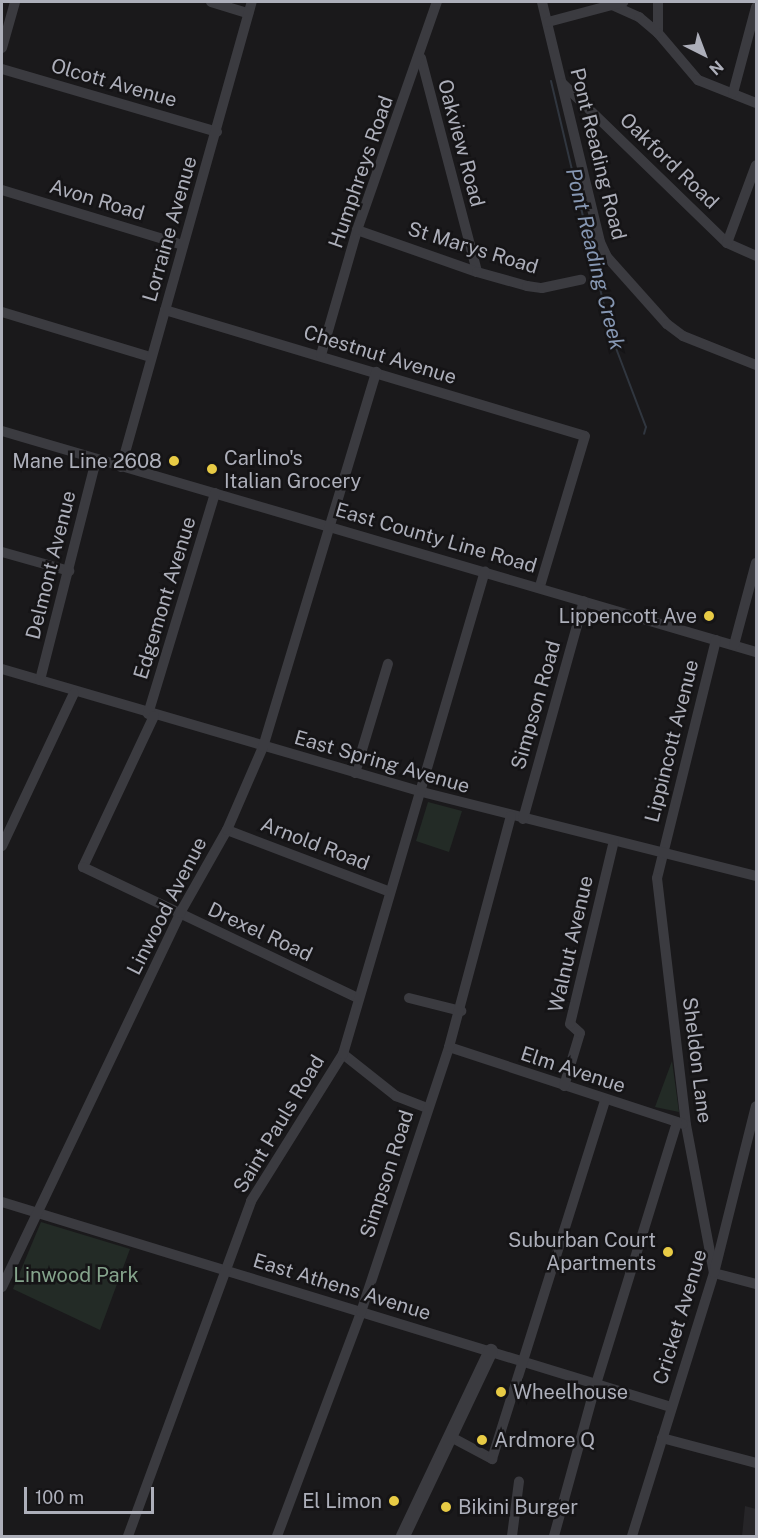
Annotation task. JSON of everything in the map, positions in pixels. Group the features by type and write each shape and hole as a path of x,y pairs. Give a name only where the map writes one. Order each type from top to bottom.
{"street":[{"path":"2,48 15,2"},
{"path":"211,2 248,13"},
{"name":"Lorraine Avenue","path":"121,467 150,357 217,132 252,2"},
{"name":"Humphreys Road","path":"321,355 357,230 421,57 437,2"},
{"name":"Pont Reading Road","path":"542,2 600,242 607,257 667,324 701,346 756,365"},
{"path":"548,22 623,2"},
{"path":"658,2 658,33"},
{"path":"611,5 639,17 658,33 698,80 756,103"},
{"path":"733,93 756,7"},
{"name":"Oakview Road","path":"421,57 477,272"},
{"name":"Olcott Avenue","path":"2,69 217,132"},
{"name":"Oakford Road","path":"562,83 728,243 756,256"},
{"path":"728,243 756,165"},
{"name":"Avon Road","path":"2,190 183,245"},
{"name":"St Marys Road","path":"357,230 477,272 542,288 581,280"},
{"name":"Chestnut Avenue","path":"165,310 585,436 540,586"},
{"path":"2,312 150,357"},
{"path":"332,528 376,372"},
{"name":"East County Line Road","path":"2,431 332,528 540,586 756,652"},
{"name":"Delmont Avenue","path":"40,680 96,460"},
{"name":"Edgemont Avenue","path":"83,867 151,715 215,493"},
{"name":"Linwood Avenue","path":"2,1287 180,913 227,830 263,747 332,528"},
{"path":"2,552 69,571"},
{"path":"734,645 756,563"},
{"path":"422,792 485,571"},
{"name":"Simpson Road","path":"523,819 584,601"},
{"name":"Lippincott Avenue","path":"662,852 716,640"},
{"path":"355,773 388,664"},
{"name":"East Spring Avenue","path":"2,669 74,693 422,792 756,876"},
{"path":"2,846 74,693"},
{"name":"Saint Pauls Road","path":"128,1536 228,1271 251,1201 343,1054 358,998 422,792"},
{"name":"Simpson Road","path":"277,1536 361,1312 461,1011 512,816"},
{"name":"Arnold Road","path":"227,830 390,892"},
{"name":"Walnut Avenue","path":"564,1086 580,1033 570,1024 614,841"},
{"name":"Sheldon Lane","path":"662,852 657,878 682,1123 714,1273"},
{"name":"Drexel Road","path":"83,867 358,998"},
{"path":"409,998 461,1011"},
{"name":"Elm Avenue","path":"449,1047 605,1100 682,1123"},
{"path":"343,1054 396,1096 427,1108"},
{"path":"451,1437 492,1459 605,1100"},
{"name":"Cricket Avenue","path":"632,1536 714,1273 756,1106"},
{"path":"554,1536 596,1384 682,1123"},
{"name":"East Athens Avenue","path":"2,1202 671,1407"},
{"path":"714,1273 756,1284"},
{"path":"403,1536 491,1351"},
{"path":"662,1438 756,1463"},
{"path":"512,1536 519,1481"}],"shaded area":[{"path":"745,1506 756,1509 756,1536 742,1536"}],"green space":[{"path":"428,802 462,811 449,852 416,841"},
{"path":"672,1061 679,1112 655,1107"},
{"name":"Linwood Park","path":"41,1222 130,1249 100,1330 13,1289"}],"waterway":[{"name":"Pont Reading Creek","path":"551,81 611,335 646,427 644,434"}],"place":[{"name":"Mane Line 2608","path":"174,461"},
{"name":"Carlino's Italian Grocery","path":"212,469"},
{"name":"Lippencott Ave","path":"709,616"},
{"name":"Suburban Court Apartments","path":"668,1252"},
{"name":"Wheelhouse","path":"501,1392"},
{"name":"Ardmore Q","path":"482,1440"},
{"name":"El Limon","path":"394,1501"},
{"name":"Bikini Burger","path":"446,1507"}]}
